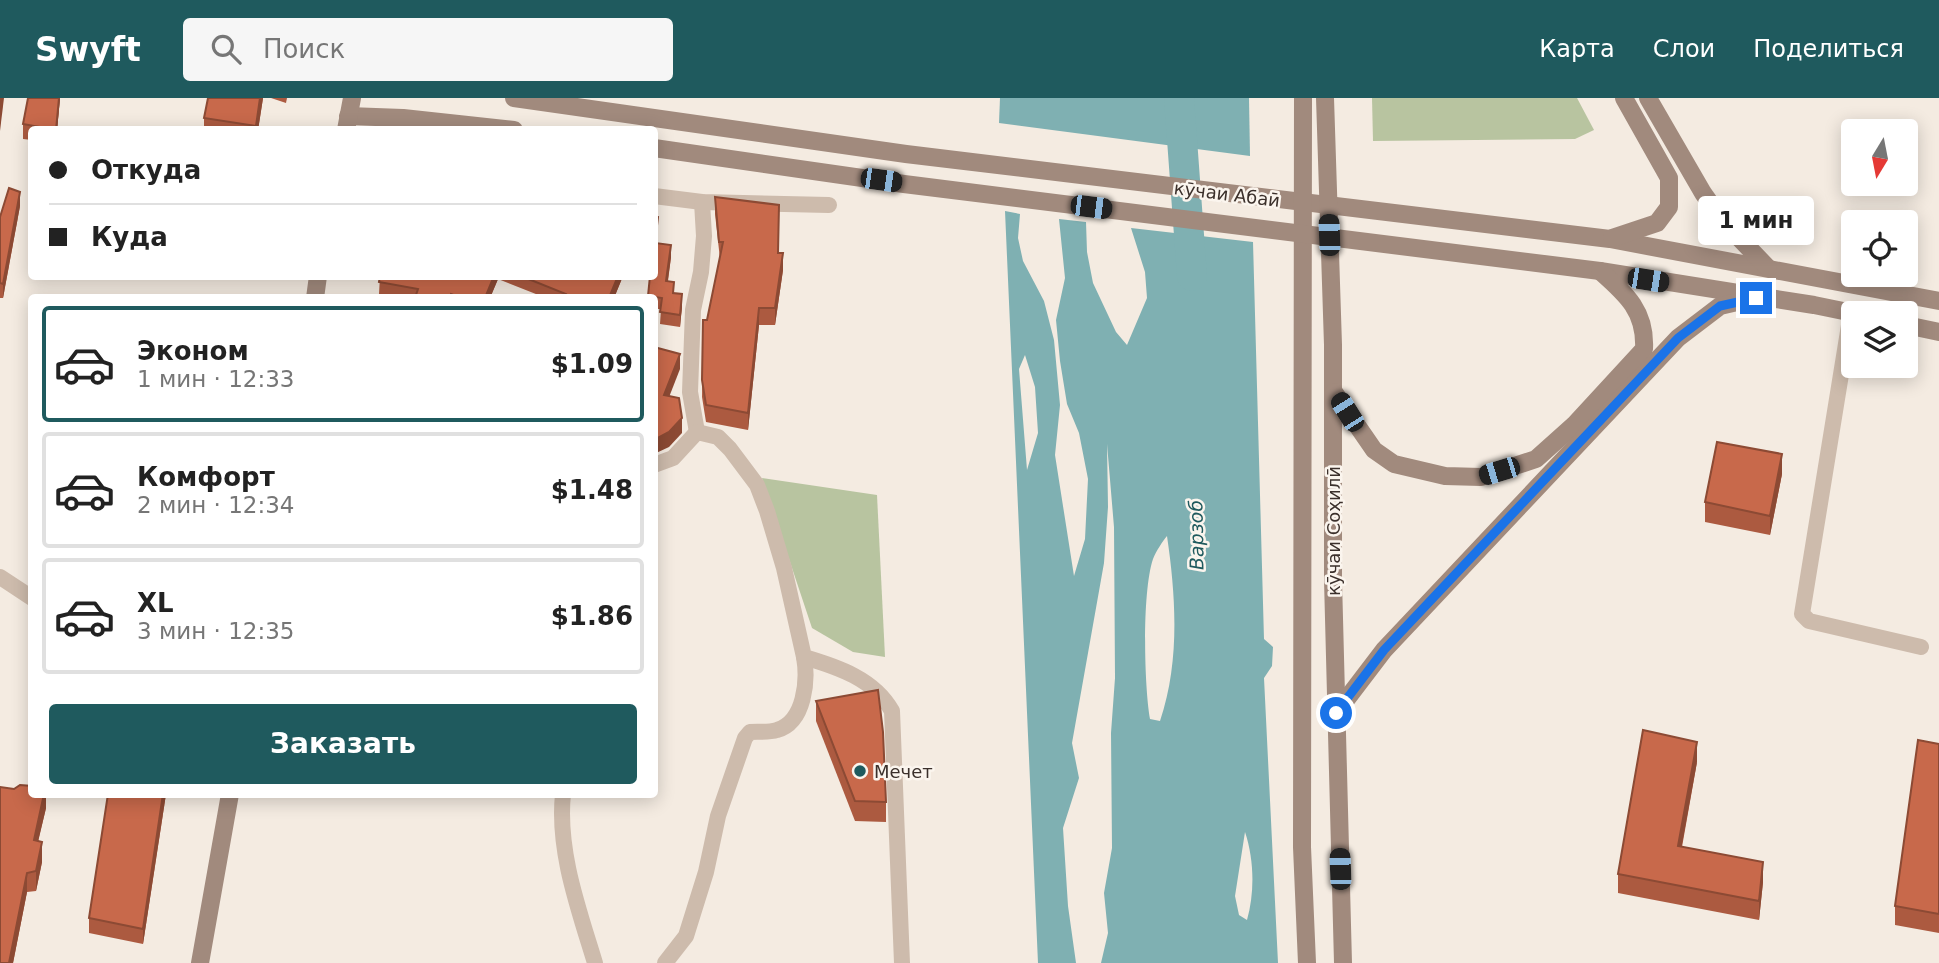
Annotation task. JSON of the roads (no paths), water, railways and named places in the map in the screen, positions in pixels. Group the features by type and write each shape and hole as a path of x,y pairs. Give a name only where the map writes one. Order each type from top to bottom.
{"main road":[{"name":"кӯчаи Абаӣ","path":"514,98 906,154 1610,239 1939,301"},
{"path":"1303,98 1302,847 1307,963"},
{"name":"кӯчаи Соҳилӣ","path":"1325,98 1343,963"},
{"path":"1610,239 1657,223 1670,207 1669,178 1624,98"},
{"path":"1648,98 1703,193 1722,220 1768,268"},
{"path":"348,115 477,126"},
{"name":"кӯчаи Абаӣ","path":"658,149 904,184 1600,271 1841,311"},
{"path":"1333,391 1374,450 1394,464 1445,476 1480,477 1536,459 1574,425 1644,349 1639,315 1626,294 1600,271"},
{"path":"1336,713 1384,650 1678,338 1720,306 1756,298"},
{"path":"1918,328 1939,332"},
{"path":"200,963 229,798"}],"street":[{"path":"658,196 702,202 829,205"},
{"path":"697,432 685,354 701,272 702,202"},
{"path":"1841,378 1802,614 1809,621 1922,647"},
{"path":"658,464 673,458 697,432"},
{"path":"665,963 686,936 706,872 718,816 745,738 750,732 768,732 785,727 802,704 807,676 784,568 757,485 730,449 718,438 697,432"},
{"path":"0,577 28,595"},
{"path":"804,657 840,667 884,697 892,711 902,963"},
{"path":"563,798 562,822 570,875 595,963"}],"water":[{"path":"1000,98 1249,98 1250,156 999,123"},
{"path":"1005,211 1020,214 1018,238 1023,261 1044,301 1054,340 1060,405 1055,455 1074,576 1085,539 1088,479 1079,433 1067,404 1060,361 1056,320 1065,278 1059,219 1086,222 1087,252 1093,283 1116,332 1127,345 1147,298 1145,272 1131,228 1253,242 1264,639 1273,647 1272,666 1264,678 1278,963 1101,963 1108,933 1104,893 1112,848 1111,733 1115,678 1114,527 1107,444 1108,507 1104,563 1072,743 1079,778 1063,828 1068,906 1076,963 1038,963","holes":["1025,355 1035,387 1038,433 1027,470 1019,369","1167,536 1173,582 1174,629 1171,676 1160,721 1150,719 1145,662 1149,574 1158,550","1245,832 1252,876 1247,920 1239,915 1235,896"]}],"waterway":[{"name":"Варзоб","path":"1179,98 1192,276"}],"place":[{"name":"Мечет","path":"860,771"}]}
